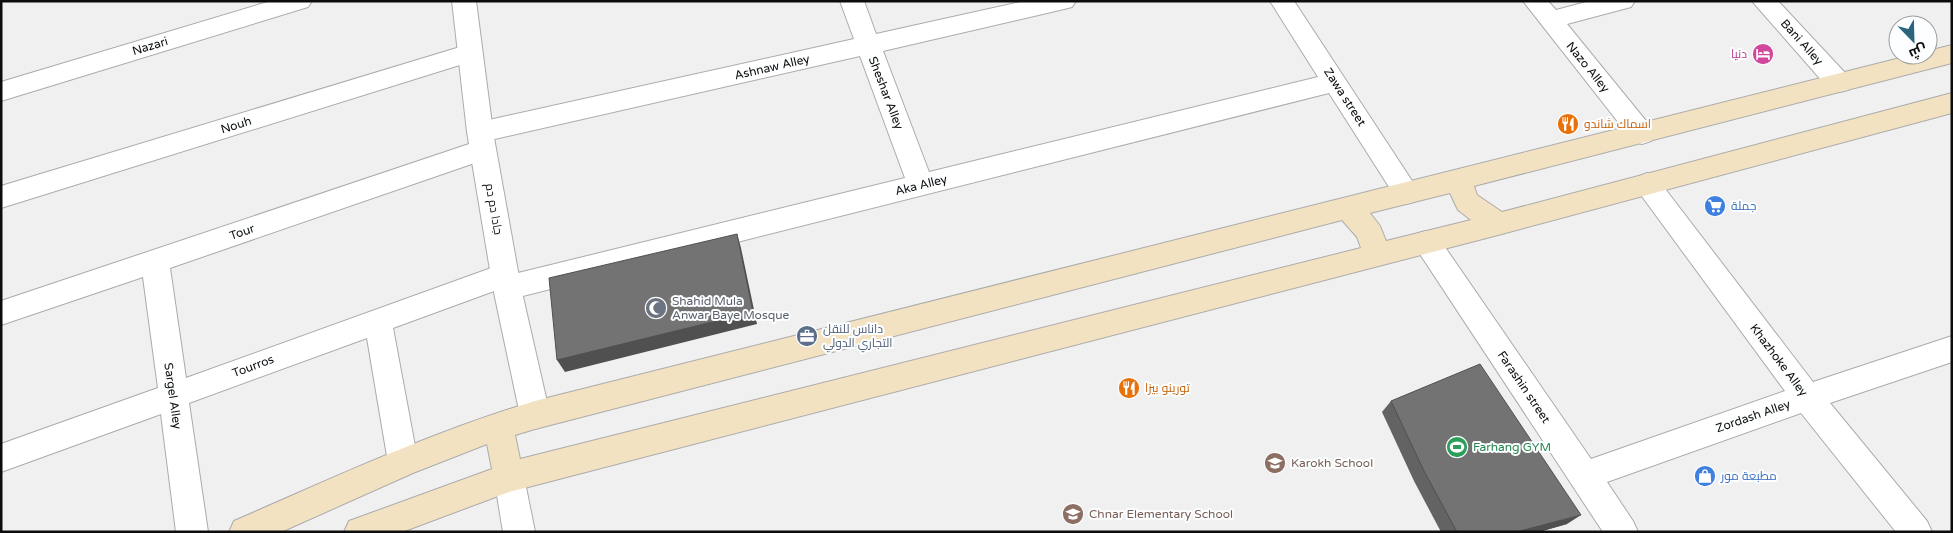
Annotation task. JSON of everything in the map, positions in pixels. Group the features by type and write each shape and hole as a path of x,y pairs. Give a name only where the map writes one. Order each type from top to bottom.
{"main road":[{"path":"245,532 403,462 498,426 535,415 1952,54"},
{"path":"360,532 509,477 1498,224 1952,103"},
{"path":"1458,180 1467,202 1498,224"},
{"path":"1347,209 1366,224 1372,234 1376,255"},
{"path":"498,426 509,477"}],"street":[{"name":"Nazari","path":"1,92 251,8 300,1"},
{"name":"جادا دم دم","path":"464,1 481,141 506,282 535,415"},
{"name":"Sheshar Alley","path":"852,1 921,185"},
{"name":"Ashnaw Alley","path":"481,141 867,45 1064,1"},
{"name":"Zawa street","path":"1282,1 1407,193"},
{"name":"Nazo Alley","path":"1535,1 1642,134"},
{"path":"1550,20 1623,1"},
{"name":"Bani Alley","path":"1764,1 1839,83"},
{"name":"Nouh","path":"1,197 470,53"},
{"name":"Aka Alley","path":"506,282 921,185 1335,82"},
{"name":"Tour","path":"1,313 155,261 481,141"},
{"name":"Khazhoke Alley","path":"1647,184 1807,397 1916,532"},
{"name":"Farashin street","path":"1426,242 1622,532"},
{"name":"Sargel Alley","path":"155,261 192,532"},
{"name":"Tourros","path":"1,458 378,321 506,282"},
{"path":"378,321 403,462"},
{"name":"Zordash Alley","path":"1584,476 1807,397 1952,349"},
{"path":"509,477 519,532"}],"building":[{"name":"Shahid Mula Anwar Baye Mosque","path":"737,234 753,312 557,360 549,278"},
{"name":"Farhang GYM","path":"1480,364 1581,515 1516,532 1457,532 1424,471 1391,401"}],"place":[{"name":"دنيا","path":"1763,54"},
{"name":"اسماك شاندو","path":"1568,124"},
{"name":"جملة","path":"1715,206"},
{"name":"Shahid Mula Anwar Baye Mosque","path":"656,308"},
{"name":"داناس للنقل التجاري الدولي","path":"807,336"},
{"name":"تورينو بيزا","path":"1129,388"},
{"name":"Farhang GYM","path":"1457,447"},
{"name":"Karokh School","path":"1275,463"},
{"name":"مطبعة مور","path":"1705,476"},
{"name":"Chnar Elementary School","path":"1073,514"}]}
